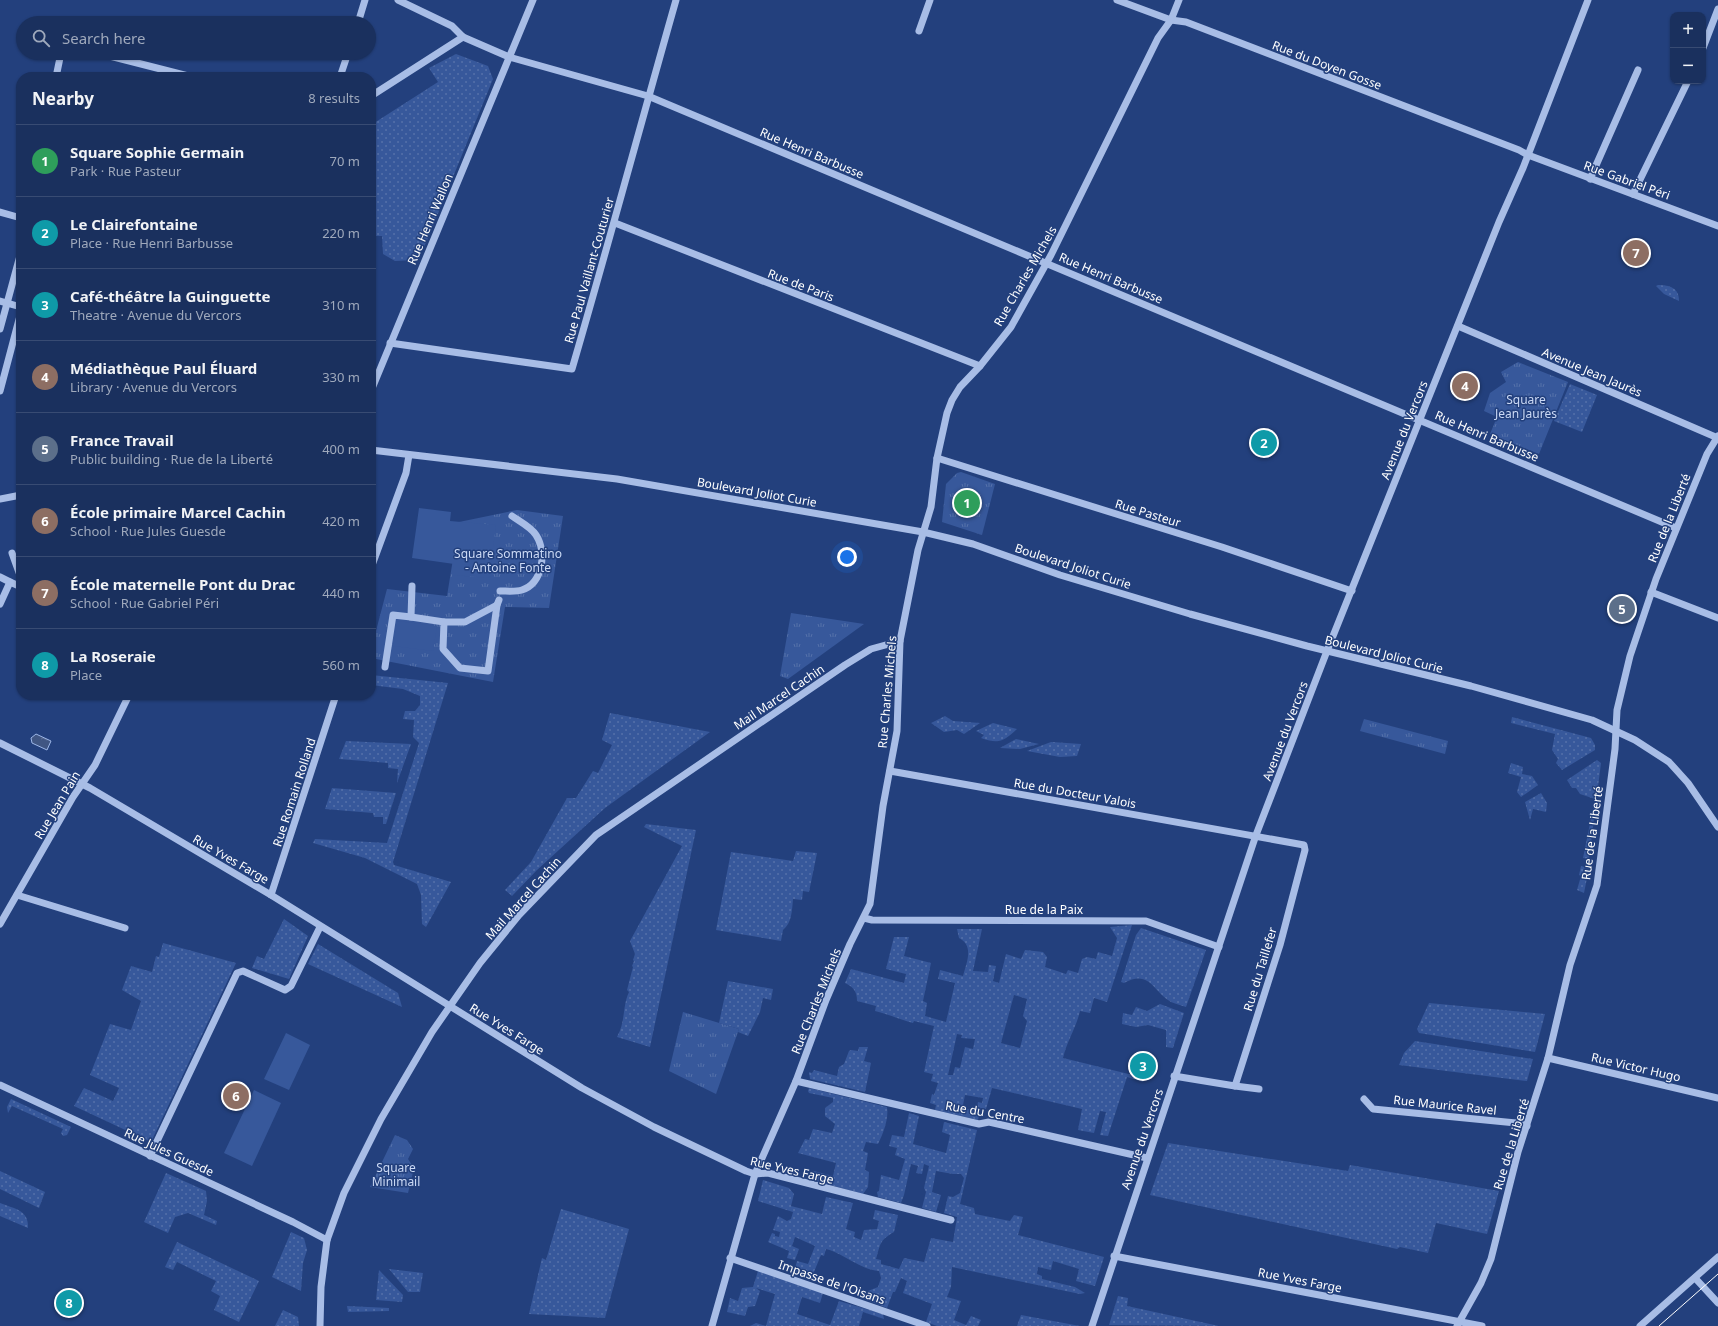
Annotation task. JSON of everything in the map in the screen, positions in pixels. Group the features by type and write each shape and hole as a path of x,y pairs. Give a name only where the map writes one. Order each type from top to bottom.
{"street":[{"path":"360,16 365,0"},
{"path":"376,93 463,37 452,26 398,0"},
{"path":"509,57 533,0"},
{"name":"Rue Paul Vaillant-Couturier","path":"390,343 572,369 615,223 648,96 676,0"},
{"path":"919,31 930,0"},
{"name":"Rue du Doyen Gosse","path":"1117,0 1171,20 1186,22 1519,150 1528,155"},
{"name":"Rue Charles Michels","path":"712,1326 755,1174 796,1081 826,1000 850,944 870,904 883,806 897,731 900,641 923,532 931,507 937,458 947,413 952,400 960,387 980,366 1011,327 1047,263 1088,183 1158,38 1171,20 1179,0"},
{"name":"Avenue du Vercors","path":"1092,1326 1174,1076 1256,835 1420,420 1528,155 1588,0"},
{"path":"1706,40 1718,9"},
{"name":"Rue Henri Barbusse","path":"463,37 509,57 648,96 1676,528"},
{"name":"Rue Henri Wallon","path":"376,378 509,57"},
{"path":"57,72 59,60"},
{"path":"125,60 172,72"},
{"path":"342,72 346,60"},
{"path":"1590,179 1638,70"},
{"path":"1633,194 1687,84"},
{"name":"Rue Gabriel Péri","path":"1528,155 1718,226"},
{"path":"0,212 16,217"},
{"name":"Rue de Paris","path":"615,223 980,366"},
{"path":"0,328 3,302 16,266"},
{"path":"3,302 16,306"},
{"name":"Avenue Jean Jaurès","path":"1458,326 1718,437"},
{"path":"0,391 16,331"},
{"name":"Rue de la Liberté","path":"1458,1324 1484,1278 1491,1259 1518,1152 1548,1058 1570,964 1597,885 1615,749 1617,710 1630,656 1651,592 1676,528 1707,454 1718,437"},
{"name":"Boulevard Joliot Curie","path":"376,451 617,479 923,532 973,544 1060,575 1190,614 1328,651 1471,686 1592,720 1616,730 1660,754 1688,782 1718,827"},
{"path":"376,554 406,473 409,455"},
{"name":"Rue Pasteur","path":"937,458 1222,548 1352,591"},
{"path":"0,499 16,496"},
{"path":"500,591 522,590 533,583 542,567 542,547 535,534 512,516"},
{"path":"12,553 16,564"},
{"path":"0,577 16,584"},
{"path":"0,602 10,582"},
{"path":"411,617 412,586"},
{"path":"1651,592 1718,618"},
{"path":"385,668 393,614 444,622 464,622 498,603 488,671 460,668 443,649 444,622"},
{"name":"Mail Marcel Cachin","path":"320,1326 321,1287 327,1240 344,1193 381,1119 449,1006 480,963 519,915 596,835 845,665 872,649 900,641"},
{"name":"Rue Jean Pain","path":"0,924 106,744 127,700"},
{"name":"Rue Romain Rolland","path":"271,895 334,700"},
{"name":"Rue Yves Farge","path":"0,743 82,785 271,895 320,927 582,1088 626,1113 736,1167 755,1174 768,1173 951,1220"},
{"name":"Rue du Docteur Valois","path":"890,771 1256,835"},
{"name":"Rue du Taillefer","path":"1235,1086 1280,944 1305,850 1304,845 1256,835"},
{"path":"17,895 125,928"},
{"name":"Rue de la Paix","path":"864,918 872,920 1146,921 1219,947"},
{"path":"150,1156 237,973 243,971 285,990 291,986 320,927"},
{"name":"Rue Victor Hugo","path":"1548,1058 1718,1098"},
{"path":"1174,1076 1259,1089"},
{"name":"Rue du Centre","path":"796,1081 979,1124 989,1122 1147,1158"},
{"name":"Rue Jules Guesde","path":"0,1085 293,1222 327,1240"},
{"name":"Rue Maurice Ravel","path":"1364,1100 1373,1108 1516,1123 1527,1126"},
{"name":"Rue Yves Farge","path":"1114,1256 1458,1324 1482,1326"},
{"path":"1640,1326 1718,1257"},
{"name":"Impasse de l'Oisans","path":"730,1258 927,1326"},
{"path":"1695,1278 1718,1303"}],"green space":[{"path":"456,54 488,66 493,79 426,243 416,260 395,261 383,254 382,236 376,236 376,122 438,82 429,68"},
{"path":"1656,286 1670,287 1676,290 1679,301 1664,294"},
{"name":"Square Jean Jaurès","path":"1518,362 1568,382 1539,454 1490,434 1497,417 1484,411 1490,393 1506,382 1501,372"},
{"path":"1570,384 1597,395 1582,432 1554,421"},
{"path":"961,472 995,484 982,535 942,522 946,484 957,473"},
{"path":"419,508 451,512 450,521 496,525 489,578 452,575 454,564 412,558"},
{"name":"Square Sommatino - Antoine Fonte","path":"517,510 563,516 549,608 505,607 493,682 376,659 376,631 387,589 447,596 459,522"},
{"path":"791,613 864,624 788,679 780,676"},
{"path":"397,621 437,626 433,651 393,646"},
{"path":"376,676 448,683 393,862 394,865 451,882 426,927 422,924 421,895 417,884 365,858 313,843 315,839 387,843 419,743 413,737 414,720 403,719 405,711 415,711 420,705 420,696 403,689 376,686"},
{"path":"610,713 710,732 605,808 537,870 512,896 505,890 531,862 567,798 576,798 593,771 598,773 612,745 602,740"},
{"path":"945,716 953,721 980,723 964,734 957,730 944,732 931,723"},
{"path":"1512,717 1591,738 1595,745 1595,750 1562,770 1556,763 1558,759 1552,750 1555,734 1511,723"},
{"path":"1364,719 1448,741 1445,754 1360,731"},
{"path":"993,723 1017,729 1008,737 1000,741 992,741 981,738 984,735 976,731"},
{"path":"1016,739 1039,744 1020,749 1000,748"},
{"path":"346,741 411,744 397,783 398,769 388,768 388,763 339,759"},
{"path":"1051,742 1081,744 1077,756 1060,757 1027,751"},
{"path":"1597,760 1601,763 1589,859 1583,858 1595,799 1580,794 1576,788 1572,788 1567,780"},
{"path":"1511,763 1523,767 1522,774 1532,776 1538,785 1521,797 1517,792 1521,777 1508,773"},
{"path":"332,788 396,793 386,824 383,824 383,817 374,817 373,813 325,809"},
{"path":"1541,793 1547,803 1546,812 1533,809 1530,820 1525,802"},
{"path":"646,824 696,830 650,1047 617,1037 622,1025 625,1003 629,992 627,990 635,954 630,941 682,846 644,827"},
{"path":"796,851 817,853 809,892 803,891 802,900 793,899 790,920 783,930 781,941 716,930 731,852 793,861"},
{"path":"1581,866 1589,868 1584,893 1577,890 1581,876 1579,875"},
{"path":"284,919 308,936 289,979 252,968 257,956 264,959"},
{"path":"1132,925 1107,1002 1094,998 1090,1013 1080,1011 1063,1058 1145,1078 1143,1082 1127,1077 1108,1136 1100,1135 1106,1112 1100,1111 1094,1133 1078,1130 1082,1109 992,1088 986,1109 981,1108 978,1120 935,1110 936,1105 930,1103 932,1094 934,1095 938,1083 931,1081 933,1074 924,1072 934,1026 914,1021 913,1023 875,1011 876,1006 857,1001 854,990 845,983 851,969 904,983 906,974 886,969 894,937 909,937 904,956 931,963 923,1001 927,1003 925,1016 946,1022 955,983 938,979 940,970 963,976 968,954 967,945 959,938 957,929 982,929 973,971 988,972 989,965 996,966 993,981 999,983 1006,954 1021,959 1025,950 1043,952 1047,957 1045,967 1066,974 1068,970 1078,973 1082,959 1087,957 1096,959 1098,952 1112,956 1117,938 1110,927","holes":["1014,995 1027,999 1023,1016 1027,1021 1020,1048 1001,1043","957,1034 962,1035 961,1038 975,1039 973,1049 965,1047 960,1068 955,1067 953,1075 948,1075","965,1095 983,1098 982,1103 978,1102 976,1111 967,1109 962,1110"]},
{"path":"1141,928 1206,950 1186,1007 1171,1002 1165,998 1146,980 1133,979 1124,983 1121,982 1136,935"},
{"path":"163,943 236,963 151,1142 74,1106 84,1088 113,1101 119,1088 90,1075 110,1024 131,1030 141,1001 122,990 131,966 152,972 156,956 159,957"},
{"path":"318,944 398,993 402,1007 308,964"},
{"path":"728,981 773,989 771,1000 763,998 760,1012 748,1036 738,1032 739,1029 719,1023"},
{"path":"1429,1003 1545,1014 1535,1052 1419,1033 1417,1029"},
{"path":"1160,1004 1184,1013 1173,1048 1166,1047 1166,1030 1148,1025 1136,1027 1122,1024 1123,1013 1132,1015 1136,1007 1147,1011"},
{"path":"683,1012 739,1029 716,1094 669,1071"},
{"path":"286,1033 310,1045 289,1090 264,1079"},
{"path":"1415,1041 1533,1059 1527,1081 1399,1065 1404,1053"},
{"path":"859,1047 868,1047 864,1061 871,1063 865,1092 810,1079 809,1072 812,1073 814,1070 837,1076 839,1067 844,1064 849,1051 858,1051"},
{"path":"809,1088 887,1107 884,1131 878,1144 866,1142 863,1151 868,1153 865,1170 869,1172 868,1187 863,1194 812,1180 814,1171 833,1176 836,1163 798,1153 805,1139 809,1140 813,1129 832,1133 835,1124 825,1116 825,1108 833,1102 833,1098 809,1093"},
{"path":"254,1090 281,1103 252,1166 224,1153"},
{"path":"11,1099 71,1127 67,1135 63,1136 61,1133 63,1129 12,1106 8,1113 7,1107"},
{"path":"909,1113 919,1116 913,1144 946,1153 950,1135 942,1132 944,1122 977,1130 960,1204 974,1208 975,1214 1010,1221 1014,1215 1023,1217 1018,1235 1104,1257 1095,1286 1076,1281 1079,1269 1053,1261 1051,1270 1038,1267 1037,1274 1042,1276 1042,1279 1075,1287 1085,1293 1080,1294 952,1267 951,1287 947,1297 961,1301 954,1320 966,1325 971,1316 981,1320 978,1326 937,1326 926,1322 932,1304 903,1293 907,1281 901,1278 895,1292 893,1292 887,1308 862,1298 868,1291 878,1287 881,1278 879,1271 872,1270 858,1264 833,1251 826,1249 824,1256 821,1255 811,1279 794,1272 797,1261 808,1264 815,1246 795,1237 792,1246 799,1249 795,1260 787,1258 789,1251 768,1242 772,1233 779,1237 780,1232 773,1230 778,1216 787,1221 791,1219 793,1212 758,1201 763,1180 789,1188 794,1194 791,1206 822,1214 826,1197 853,1203 846,1229 855,1232 854,1237 861,1240 864,1230 877,1229 879,1221 873,1219 875,1210 898,1215 894,1232 883,1240 880,1246 876,1259 881,1260 881,1264 899,1269 904,1258 924,1262 931,1238 953,1242 957,1217 944,1213 948,1196 953,1197 960,1193 964,1178 961,1174 936,1171 932,1192 941,1195 936,1212 922,1208 926,1192 924,1188 929,1166 924,1164 922,1174 916,1173 918,1166 911,1164 901,1203 878,1197 877,1192 879,1191 881,1175 899,1180 905,1159 895,1155 897,1148 889,1146 892,1135 904,1137"},
{"name":"Square Minimail","path":"395,1135 407,1140 413,1149 408,1159 414,1168 408,1193 370,1187"},
{"path":"1168,1143 1348,1171 1350,1165 1499,1191 1487,1234 1436,1223 1428,1253 1400,1247 1397,1249 1150,1195"},
{"path":"0,1171 45,1192 39,1208 0,1189"},
{"path":"166,1173 206,1191 207,1201 204,1215 217,1221 216,1225 188,1213 175,1217 168,1233 144,1222"},
{"path":"0,1203 16,1209 24,1214 28,1222 28,1228 0,1216"},
{"path":"561,1209 629,1229 605,1318 529,1314 542,1258 546,1260"},
{"path":"291,1232 304,1238 307,1250 303,1263 301,1291 272,1277"},
{"path":"177,1242 259,1281 239,1322 214,1310 220,1296 211,1291 216,1281 177,1262 173,1270 165,1267"},
{"path":"389,1269 423,1273 420,1292 408,1292"},
{"path":"379,1270 403,1295 402,1302 376,1300"},
{"path":"758,1271 823,1293 820,1303 802,1297 797,1314 830,1325 839,1301 883,1314 884,1319 863,1312 859,1326 766,1326 775,1294 756,1288 760,1291 755,1306 748,1307 745,1316 727,1312 730,1298 738,1301 742,1288 753,1287"},
{"path":"1118,1296 1128,1298 1127,1306 1219,1326 1109,1325"},
{"path":"347,1306 389,1308 389,1311 348,1312"},
{"path":"283,1310 298,1317 299,1326 275,1326"},
{"path":"1021,1315 1080,1326 1017,1326"},
{"path":"756,1323 766,1326 750,1326"}],"water":[{"path":"36,734 51,741 47,750 32,743 31,738"}],"tram line":[{"path":"1659,1326 1718,1274"}],"place":[{"name":"École maternelle Pont du Drac","path":"1636,253"},
{"name":"Médiathèque Paul Éluard","path":"1465,386"},
{"name":"Le Clairefontaine","path":"1264,443"},
{"name":"Square Sophie Germain","path":"967,503"},
{"name":"France Travail","path":"1622,609"},
{"name":"Café-théâtre la Guinguette","path":"1143,1066"},
{"name":"École primaire Marcel Cachin","path":"236,1096"},
{"name":"La Roseraie","path":"69,1303"}]}
